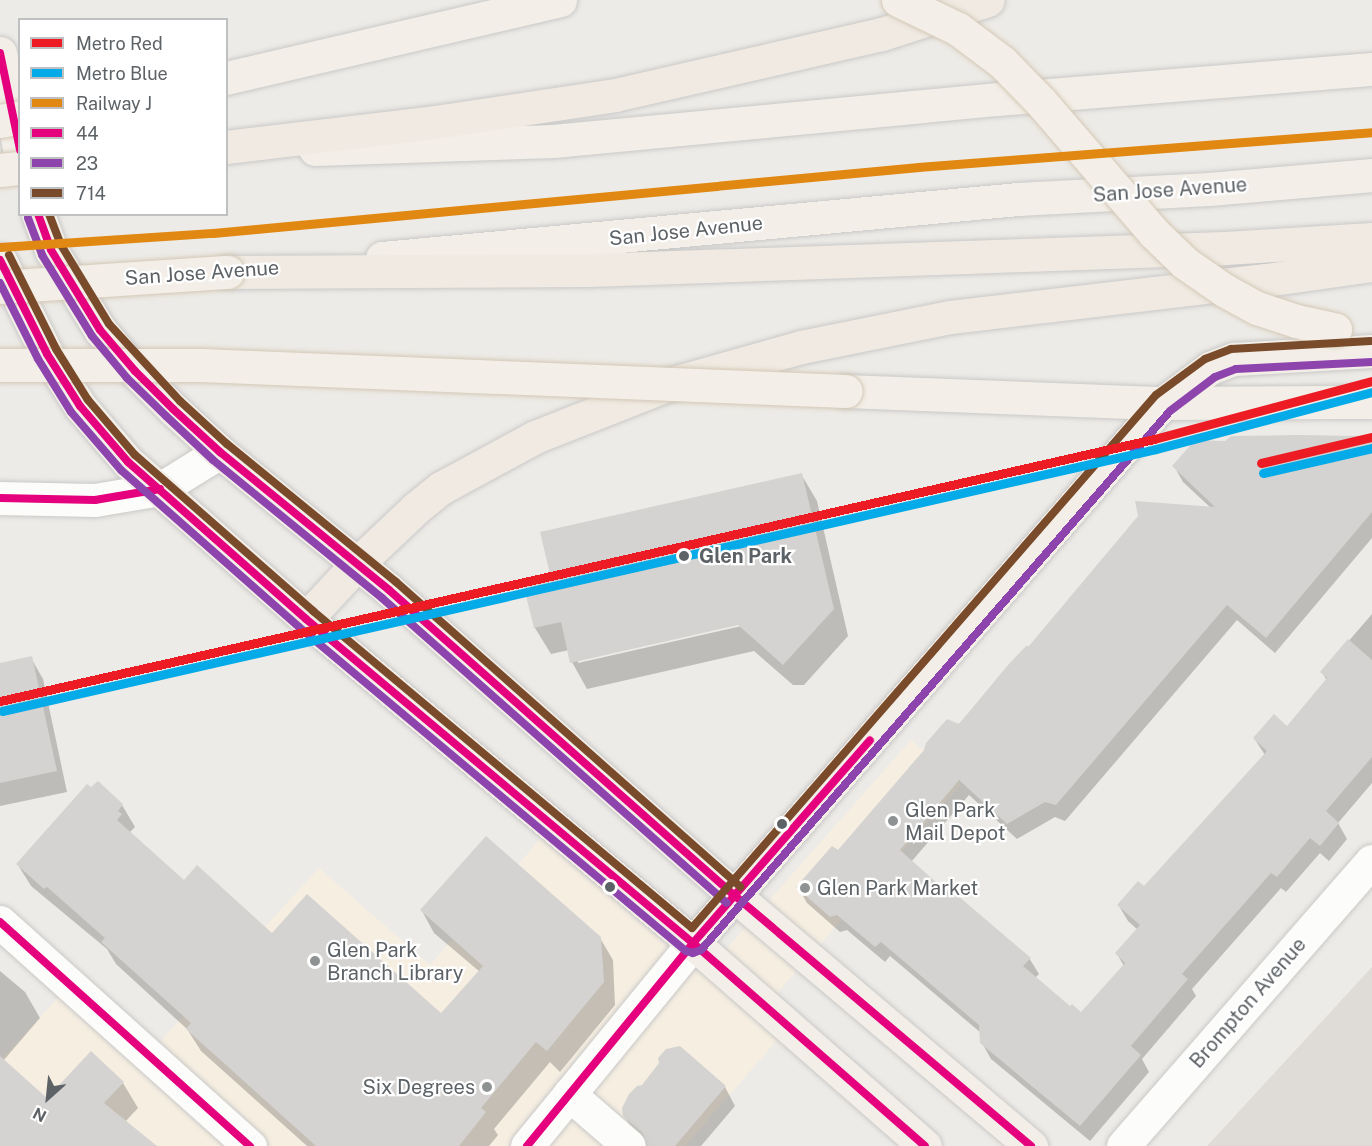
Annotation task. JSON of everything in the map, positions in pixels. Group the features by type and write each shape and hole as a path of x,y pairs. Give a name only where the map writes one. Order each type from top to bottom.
{"highway":[{"path":"228,149 435,123 615,95 699,78 882,34 988,0"},
{"path":"228,272 589,270 1225,248 1372,239"},
{"path":"306,619 357,564 416,508 441,488 536,437 667,385 730,365 872,331 950,317 1266,280 1372,265"}],"main road":[{"path":"228,78 560,0"},
{"path":"898,0 958,29 1002,62 1041,102 1154,233 1185,264 1224,290 1257,308 1296,321 1372,333"},
{"path":"0,53 18,143"},
{"path":"228,149 554,141 998,99 1372,69"},
{"path":"0,121 18,117"},
{"path":"0,163 18,186"},
{"path":"0,170 18,168"},
{"name":"San Jose Avenue","path":"0,287 228,272 1018,199 1209,189 1372,175"},
{"path":"39,216 51,250 100,330 135,371 220,452 357,564 734,895 1031,1146"},
{"path":"0,260 47,354 80,406 128,462 306,619 693,943 925,1146"},
{"path":"693,943 1163,402 1210,368 1234,359 1372,351"},
{"path":"0,365 212,366 1163,402 1372,402"}],"street":[{"path":"0,498 95,500 159,489 220,452"},
{"name":"Brompton Avenue","path":"1123,1146 1372,861"},
{"path":"0,922 250,1146"},
{"path":"527,1146 693,943"},
{"path":"569,1094 628,1146"}],"shaded area":[{"path":"911,740 961,784 756,1017 779,1038 685,1146 0,1146 0,1061 78,976 156,1046 319,868 430,965 543,836 704,974"},
{"path":"1372,967 1372,1146 1207,1146"}],"building":[{"path":"1231,436 1360,436 1372,442 1372,512 1266,638 1227,605 1056,805 1045,802 1007,824 959,780 900,850 947,892 950,889 1031,958 1023,966 1070,1006 1072,1004 1081,1012 1125,963 1115,953 1140,925 1117,905 1138,881 1144,886 1267,751 1253,738 1274,714 1287,726 1327,678 1320,672 1348,639 1372,660 1372,757 1326,811 1339,823 1320,846 1310,838 1277,877 1271,873 1182,974 1188,979 1131,1046 1141,1055 1080,1126 980,1043 979,1025 881,942 875,947 837,915 830,917 796,887 832,846 838,850 924,750 926,743 947,719 959,724 1008,665 1026,646 1029,646 1138,516 1135,501 1215,507 1172,466 1195,440 1225,441"},
{"path":"802,473 834,609 783,665 738,625 570,663 561,622 534,628 522,580 550,574 540,532"},
{"path":"32,656 57,771 0,783 0,663"},
{"path":"98,781 123,804 118,811 122,814 117,820 184,880 197,865 272,933 307,894 441,1013 483,966 420,910 486,836 601,937 604,982 547,1051 536,1042 481,1108 486,1112 459,1146 316,1146 186,1029 191,1023 101,942 105,938 47,887 44,889 16,864 87,784 91,787"},
{"path":"680,1046 726,1086 675,1146 647,1146 642,1132 623,1116 622,1108 629,1094 637,1086 642,1085 659,1063 658,1058 666,1049"},
{"path":"91,1051 124,1082 104,1103 157,1146 0,1146 0,1056 47,1098"}],"metro line":[{"name":"Red","path":"0,701 1154,439 1372,381"},
{"name":"Blue","path":"2,711 1156,449 1372,392"},
{"name":"Red","path":"1261,463 1372,437"},
{"name":"Blue","path":"1263,473 1372,448"}],"rail line":[{"name":"J","path":"0,247 213,233 919,167 1372,132"}],"transit line":[{"name":"44","path":"0,53 18,140"},
{"name":"44","path":"39,216 51,250 100,330 135,371 173,409 220,452 389,590 734,895 1031,1146"},
{"name":"714","path":"50,216 61,245 109,324 180,401 227,444 396,582 741,887"},
{"name":"23","path":"28,218 42,255 92,336 127,378 213,460 382,598 727,903"},
{"name":"714","path":"9,255 56,349 88,400 135,455 313,611 692,928 1156,395 1205,359 1231,349 1371,341"},
{"name":"44","path":"0,260 47,354 80,406 128,462 306,619 693,943 925,1146"},
{"name":"23","path":"0,283 38,359 71,412 121,470 299,627 686,951 693,953 701,950 1170,411 1215,377 1236,369 1372,362"},
{"name":"44","path":"0,498 95,500 160,489"},
{"name":"44","path":"527,1146 693,943 870,740"},
{"name":"44","path":"0,922 250,1146"}],"place":[{"name":"Glen Park","path":"684,556"},
{"name":"Glen Park Mail Depot","path":"893,821"},
{"name":"Glen Park Market","path":"805,888"},
{"name":"Glen Park Branch Library","path":"315,961"},
{"name":"Six Degrees","path":"487,1087"}]}
